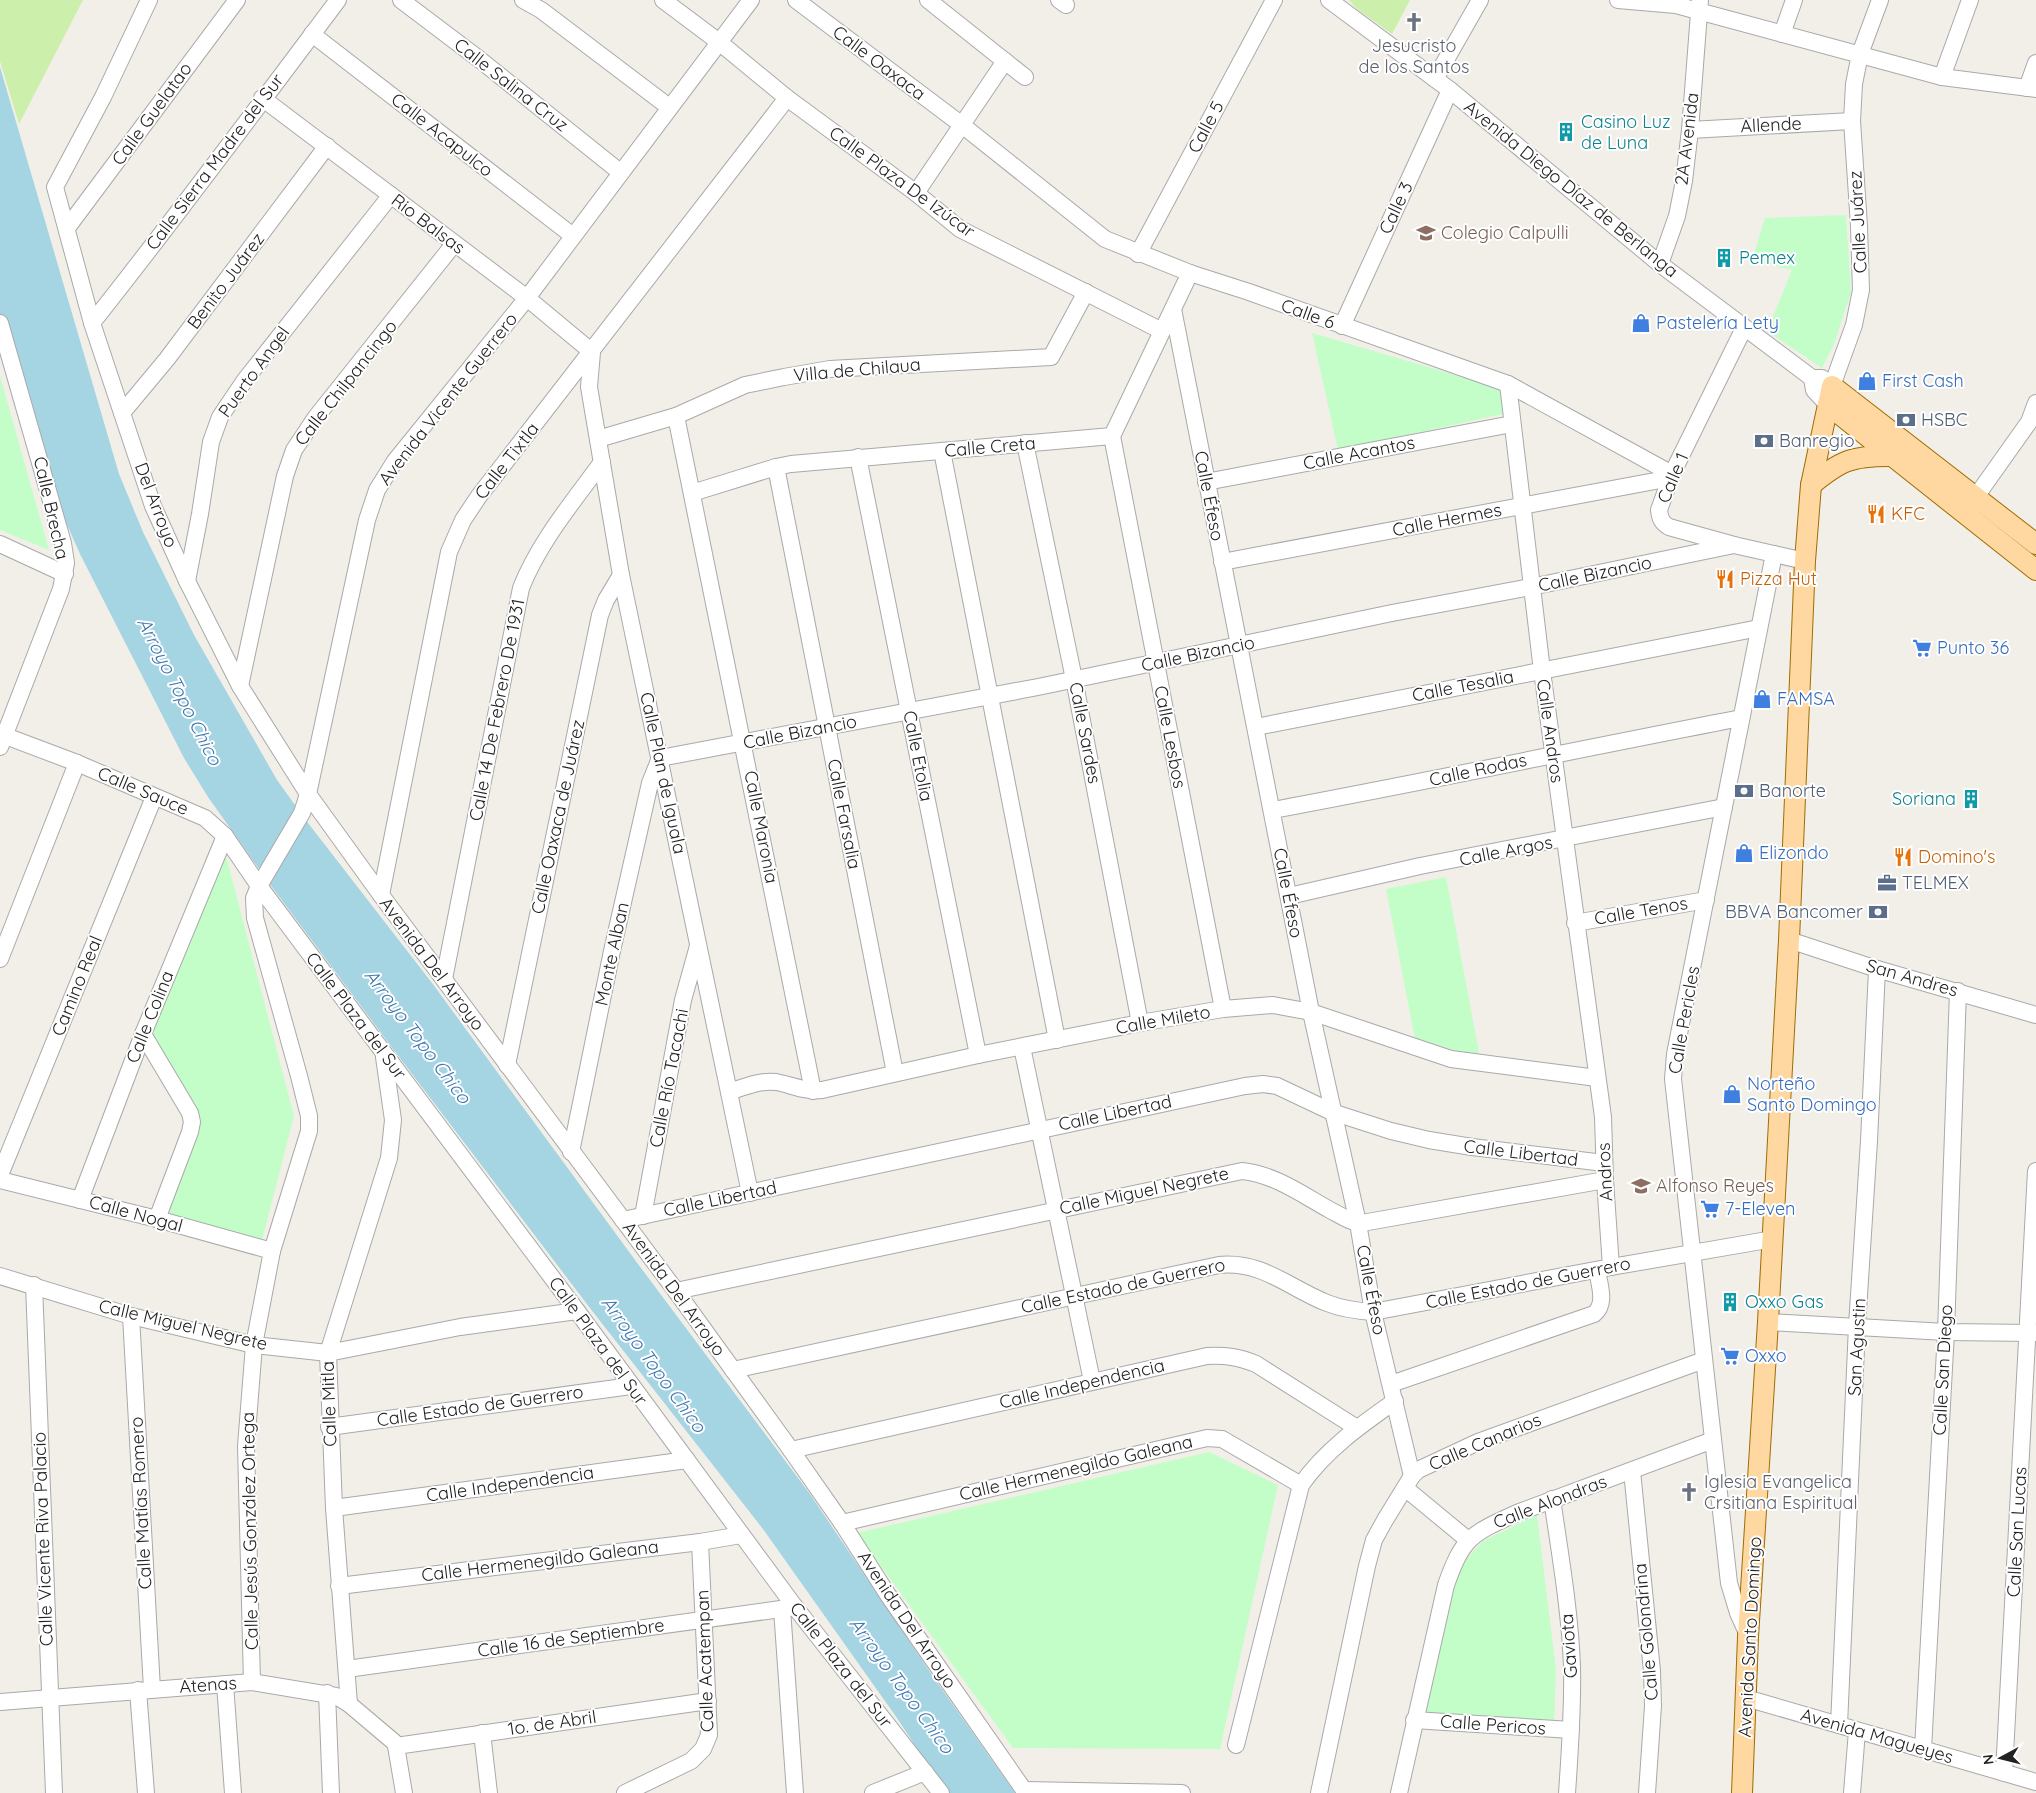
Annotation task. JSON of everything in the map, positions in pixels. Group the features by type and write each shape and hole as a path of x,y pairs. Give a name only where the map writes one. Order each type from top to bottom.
{"main road":[{"name":"Avenida Santo Domingo","path":"1742,1793 1748,1637 1773,1239 1789,940 1805,561 1811,485 1832,386"},
{"name":"Avenida Diego Díaz de Berlanga","path":"1832,386 2036,544"},
{"name":"Avenida Diego Díaz de Berlanga","path":"1828,405 1889,456 2036,570"},
{"path":"1811,485 1833,466 1843,461 1872,456 1889,456"}],"street":[{"name":"Del Arroyo","path":"149,0 103,97 55,185 56,194 92,323 154,506 187,581 240,686 308,794"},
{"name":"Calle Guelatao","path":"67,228 236,0"},
{"name":"Calle Sierra Madre del Sur","path":"92,323 177,216 262,98 338,0"},
{"name":"Calle Salina Cruz","path":"401,0 479,59 620,172"},
{"path":"523,0 545,5 669,107"},
{"name":"Calle Plaza De Izúcar","path":"663,0 719,42 787,98 916,193 960,229 1162,331"},
{"name":"Avenida Vicente Guerrero","path":"258,886 302,813 308,794 367,520 377,490 395,461 527,298 751,0"},
{"name":"Calle Oaxaca","path":"796,0 962,125"},
{"path":"928,0 1025,77"},
{"name":"Calle 5","path":"1138,254 1274,0"},
{"name":"Avenida Diego Díaz de Berlanga","path":"1329,0 1435,78 1660,264 1812,378 1822,378 1832,386"},
{"path":"1435,78 1480,0"},
{"path":"1618,0 1699,6 1782,34 1942,77 2031,89 2036,63"},
{"path":"1782,34 1794,0"},
{"name":"Calle Juárez","path":"1832,386 1854,325 1861,290 1852,121 1854,84 1860,54 1880,0"},
{"path":"1942,77 1970,0"},
{"name":"2A Avenida","path":"1660,264 1677,216 1690,130 1699,6"},
{"name":"Calle Acapulco","path":"312,34 573,236"},
{"path":"916,193 1005,61"},
{"name":"Calle 3","path":"1342,326 1450,90"},
{"name":"Rio Balsas","path":"262,98 527,298 592,352"},
{"name":"Calle Tixtla","path":"381,895 449,552 463,520 479,496 787,98"},
{"name":"Allende","path":"1690,130 1852,121"},
{"name":"Calle 6","path":"962,125 1105,239 1138,254 1190,273 1249,292 1508,384 1672,476"},
{"name":"Benito Juárez","path":"122,413 167,359 327,146"},
{"name":"Puerto Angel","path":"187,581 212,442 220,418 245,380 391,195"},
{"name":"Calle Chilpancingo","path":"240,686 285,476 294,450 316,417 454,244"},
{"path":"1112,436 1190,273"},
{"name":"Villa de Chilaua","path":"598,439 676,416 745,385 784,376 830,369 1051,357 1086,292"},
{"name":"Calle Éfeso","path":"1173,308 1311,1012 1358,1223 1373,1312 1391,1384 1408,1482"},
{"name":"Calle Brecha","path":"0,324 63,543 66,562 65,574 1,739"},
{"name":"Calle 1","path":"1744,328 1672,476 1659,510 1664,525 1734,545 1805,561"},
{"name":"Calle Plan de Iguala","path":"592,352 590,387 622,575 750,1193"},
{"name":"Avenida Diego Díaz de Berlanga","path":"1812,378 1814,390 1828,405"},
{"name":"Calle Andros","path":"1508,384 1531,588 1596,1078"},
{"path":"1975,498 2033,424 2036,402"},
{"name":"Calle Maronia","path":"676,416 744,743 813,1091"},
{"name":"Calle Acantos","path":"1206,482 1512,424"},
{"name":"Calle Creta","path":"692,493 776,467 858,457 942,452 1112,436"},
{"name":"Calle Lesbos","path":"1112,436 1222,1009"},
{"name":"Calle Sardes","path":"1025,443 1074,679 1140,1023"},
{"path":"942,452 1057,1040"},
{"name":"Calle Etolia","path":"858,457 978,1055"},
{"name":"Calle 14 De Febrero De 1931","path":"444,979 521,588 530,566 541,547 602,462"},
{"name":"Calle Farsalia","path":"776,467 895,1073"},
{"name":"Calle Hermes","path":"1222,562 1672,476"},
{"path":"0,544 65,574"},
{"name":"Calle Bizancio","path":"660,758 991,696 1392,613 1531,588 1734,545"},
{"name":"Calle Pericles","path":"1748,1637 1729,1583 1673,1079 1675,1054 1774,554"},
{"name":"Calle Oaxaca de Juárez","path":"508,1065 600,615 606,600 622,575"},
{"name":"Calle Tesalia","path":"1256,728 1759,628"},
{"name":"Calle Rodas","path":"1272,810 1421,783 1554,754 1741,718"},
{"name":"Calle Sauce","path":"1,739 77,763 205,818 225,836 258,886"},
{"name":"Monte Alban","path":"571,1152 612,951 650,783 660,758"},
{"path":"0,959 77,763"},
{"name":"Avenida Del Arroyo","path":"308,794 571,1152 676,1291 791,1450 842,1523 888,1595 1025,1791"},
{"name":"Camino Real","path":"0,1175 154,797"},
{"name":"Calle Argos","path":"1289,896 1420,866 1565,840 1724,807"},
{"name":"Calle Colina","path":"80,1200 143,1034 225,836"},
{"name":"Calle Plaza del Sur","path":"258,886 687,1460 741,1535 789,1608 941,1793"},
{"name":"Calle Jesús González Ortega","path":"252,1682 246,1446 254,1345 272,1252 307,1142 309,1123 299,1076 256,918 254,898 258,886"},
{"name":"Calle Tenos","path":"1575,923 1706,900"},
{"name":"San Andres","path":"1789,940 1877,969 2036,1015"},
{"name":"Calle Río Tacachi","path":"643,1216 683,1000 699,942"},
{"name":"San Agustin","path":"1839,1725 1857,1326 1870,1141 1877,969"},
{"name":"Calle San Diego","path":"1923,1750 1946,1332 1958,991"},
{"name":"Calle Mileto","path":"729,1092 764,1082 776,1082 813,1091 978,1055 1140,1023 1222,1009 1273,1004 1311,1012 1451,1059 1596,1078"},
{"path":"143,1034 184,1101 192,1122 190,1132 157,1219"},
{"path":"1022,1047 1092,1381"},
{"name":"Calle Mitla","path":"349,1704 334,1508 328,1352 389,1158 393,1120 384,1054"},
{"name":"Andros","path":"1391,1384 1594,1314 1599,1310 1604,1268 1605,1180 1603,1117 1596,1078"},
{"name":"Calle Libertad","path":"623,1220 1245,1086 1263,1084 1277,1086 1332,1112 1391,1131 1429,1140 1604,1163"},
{"name":"Calle Miguel Negrete","path":"676,1291 1242,1170 1268,1177 1358,1223"},
{"name":"Calle San Lucas","path":"2004,1773 2031,1333 2036,1171"},
{"name":"Calle Nogal","path":"0,1180 157,1219 272,1252"},
{"path":"1358,1223 1605,1180"},
{"name":"Calle Estado de Guerrero","path":"733,1370 1186,1271 1232,1264 1267,1272 1327,1303 1348,1309 1373,1312 1604,1268 1773,1239"},
{"name":"Calle Miguel Negrete","path":"0,1276 131,1316 254,1345 328,1352 460,1327 577,1311"},
{"name":"Calle Vicente Riva Palacio","path":"34,1285 54,1793"},
{"name":"Calle Matías Romero","path":"131,1316 145,1690 146,1793"},
{"path":"1768,1322 1946,1332 2031,1333"},
{"name":"Calle Independencia","path":"791,1450 1092,1381 1207,1356 1224,1355 1239,1357 1256,1364 1357,1428"},
{"name":"Calle Canarios","path":"1319,1793 1374,1540 1408,1482 1427,1465 1478,1442 1704,1360"},
{"name":"Calle Estado de Guerrero","path":"330,1427 631,1386"},
{"path":"1236,1745 1301,1484 1357,1428 1394,1401"},
{"name":"Calle Hermenegildo Galeana","path":"842,1523 1207,1438 1222,1439 1301,1484"},
{"name":"Calle Alondras","path":"1399,1793 1414,1720 1446,1586 1454,1562 1468,1540 1490,1525 1552,1499 1713,1440"},
{"name":"Calle Independencia","path":"334,1508 687,1460"},
{"name":"Calle Golondrina","path":"1632,1471 1652,1671 1653,1706 1647,1793"},
{"path":"1408,1482 1468,1540"},
{"name":"Gaviota","path":"1552,1499 1569,1626 1572,1667 1567,1793"},
{"name":"Calle Hermenegildo Galeana","path":"339,1586 700,1542 741,1535"},
{"name":"Calle Acatempan","path":"626,1793 698,1756 707,1744 709,1735 708,1701 700,1542"},
{"path":"789,1608 795,1793"},
{"name":"Calle 16 de Septiembre","path":"347,1668 789,1608"},
{"name":"Atenas","path":"0,1702 252,1682 327,1693 349,1704 390,1738 396,1746"},
{"path":"225,1684 233,1793"},
{"path":"327,1693 331,1793"},
{"name":"Avenida Magueyes","path":"1746,1698 2036,1782"},
{"name":"1o. de Abril","path":"396,1746 708,1701"},
{"name":"Calle Pericos","path":"1414,1720 1571,1730"},
{"path":"1852,1793 1856,1731"},
{"path":"482,1733 489,1793"},
{"path":"396,1746 404,1793"},
{"path":"873,1793 925,1772"},
{"path":"1025,1791 1182,1793"}],"green space":[{"path":"0,0 83,0 19,124 0,61"},
{"path":"1349,0 1410,0 1392,34 1357,9"},
{"path":"1846,215 1851,292 1834,344 1822,368 1767,331 1792,270 1752,260 1765,218"},
{"path":"1312,333 1500,388 1503,414 1338,450"},
{"path":"0,376 49,550 0,530"},
{"path":"225,852 294,1116 262,1240 168,1213 201,1119 147,1028"},
{"path":"1446,877 1480,1058 1415,1039 1386,889"},
{"path":"1209,1452 1278,1485 1220,1749 1013,1748 857,1533"},
{"path":"1537,1515 1556,1670 1554,1726 1422,1712 1455,1571 1483,1541"}],"water":[{"name":"Arroyo Topo Chico","path":"0,67 119,474 143,532 194,635 277,780 432,983 810,1494 934,1678 1015,1793 946,1793 897,1718 763,1529 593,1312 393,1049 269,883 208,797 184,758 80,554 43,470 0,323"}],"place":[{"name":"Jesucristo de los Santos","path":"1414,22"},
{"name":"Casino Luz de Luna","path":"1566,132"},
{"name":"Colegio Calpulli","path":"1426,233"},
{"name":"Pemex","path":"1724,258"},
{"name":"Pastelería Lety","path":"1641,323"},
{"name":"First Cash","path":"1867,381"},
{"name":"HSBC","path":"1906,420"},
{"name":"Banregio","path":"1764,441"},
{"name":"KFC","path":"1876,514"},
{"name":"Pizza Hut","path":"1725,579"},
{"name":"Punto 36","path":"1922,648"},
{"name":"FAMSA","path":"1762,699"},
{"name":"Banorte","path":"1744,791"},
{"name":"Soriana","path":"1971,799"},
{"name":"Elizondo","path":"1744,853"},
{"name":"Domino's","path":"1903,857"},
{"name":"TELMEX","path":"1887,883"},
{"name":"BBVA Bancomer","path":"1878,912"},
{"name":"Norteño Santo Domingo","path":"1732,1094"},
{"name":"Alfonso Reyes","path":"1641,1186"},
{"name":"7-Eleven","path":"1710,1209"},
{"name":"Oxxo Gas","path":"1730,1302"},
{"name":"Oxxo","path":"1730,1356"},
{"name":"Iglesia Evangelica Crsitiana Espiritual","path":"1689,1492"}]}
